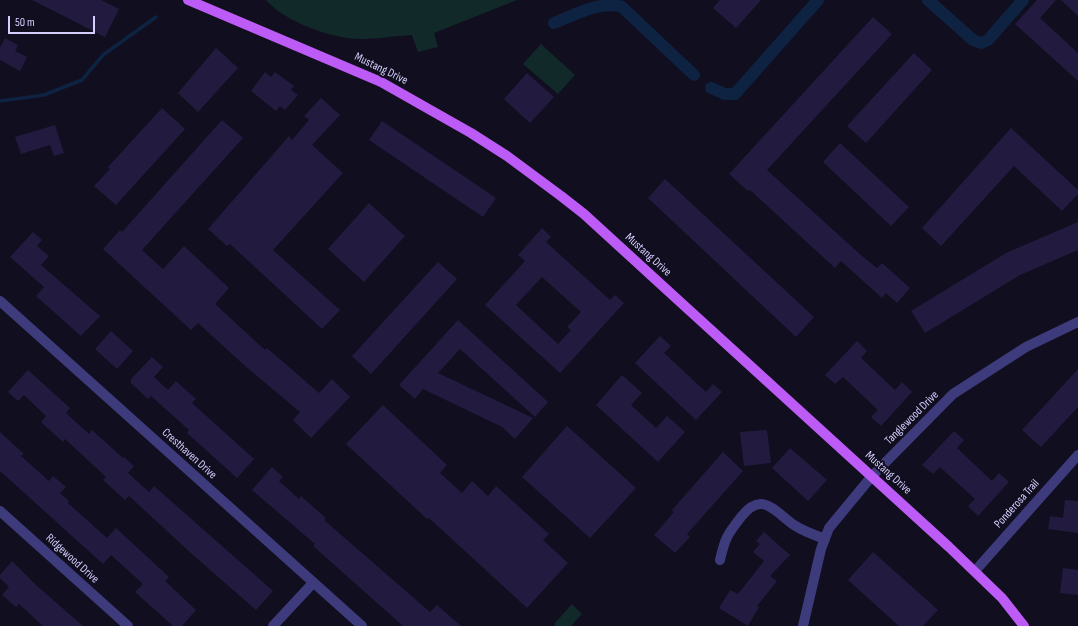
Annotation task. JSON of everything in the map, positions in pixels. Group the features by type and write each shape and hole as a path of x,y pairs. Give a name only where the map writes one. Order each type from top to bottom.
{"main road":[{"name":"Mustang Drive","path":"188,0 381,82 434,111 507,156 584,214 975,571 1002,598 1024,626"}],"street":[{"name":"Cresthaven Drive","path":"0,301 362,626"},
{"name":"Tanglewood Drive","path":"803,626 829,528 872,476 953,394 1026,347 1078,322"},
{"name":"Ponderosa Trail","path":"975,571 1078,454"},
{"path":"720,560 725,537 747,509 756,504 766,504 794,525 810,534 825,539"},
{"name":"Ridgewood Drive","path":"0,511 128,626"},
{"path":"273,626 313,583"}],"green space":[{"path":"266,0 517,0 434,33 438,47 418,52 412,35 363,39 336,36 293,20"},
{"path":"541,44 575,75 558,94 523,64"},
{"path":"572,604 582,614 571,626 556,626 554,624"}],"building":[{"path":"32,0 101,0 119,9 105,37"},
{"path":"720,0 761,0 736,28 713,8"},
{"path":"1037,0 1056,0 1040,18 1078,53 1078,81 1015,24"},
{"path":"1061,0 1078,0 1078,16"},
{"path":"873,17 892,34 767,170 862,256 877,268 882,263 910,288 897,303 886,293 882,298 841,261 835,268 750,190 748,191 729,174"},
{"path":"5,38 18,45 15,51 27,57 20,71 0,60 0,47"},
{"path":"216,48 238,68 198,112 178,93"},
{"path":"914,53 932,70 866,143 847,126"},
{"path":"265,72 271,77 275,72 294,86 291,90 298,95 285,110 280,106 276,111 251,91"},
{"path":"527,73 554,97 530,123 504,99"},
{"path":"321,98 340,115 312,145 343,173 273,250 340,310 322,329 230,244 227,246 208,229 289,136 292,140 309,120 304,116"},
{"path":"162,108 185,129 116,205 94,186 110,169 108,167"},
{"path":"222,120 243,138 142,250 163,269 184,246 229,288 215,304 265,350 267,348 319,393 332,379 350,397 311,438 293,420 300,412 244,365 198,323 191,330 103,249 120,230 122,232"},
{"path":"382,121 496,198 483,217 369,140"},
{"path":"55,125 64,153 54,156 50,145 21,154 15,137"},
{"path":"1011,128 1078,190 1078,194 1062,211 1014,166 941,246 922,228"},
{"path":"840,143 909,207 891,226 823,162"},
{"path":"665,179 814,317 796,337 648,198"},
{"path":"369,203 405,236 364,282 328,249"},
{"path":"1078,222 1078,250 1020,275 925,333 911,311 1006,253"},
{"path":"542,228 551,237 546,242 610,300 615,295 624,303 560,373 485,305 525,261 518,255","holes":["542,277 581,312 567,327 571,330 558,344 516,305"]},
{"path":"33,232 42,240 37,246 49,256 41,265 100,316 81,336 36,296 44,287 10,257"},
{"path":"438,262 457,279 371,374 352,356"},
{"path":"458,320 548,402 535,417 460,349 438,373 533,418 515,439 502,427 423,389 415,399 399,385"},
{"path":"111,331 133,351 117,369 95,349"},
{"path":"660,336 671,346 664,353 706,392 713,384 722,392 696,420 635,363"},
{"path":"857,341 867,351 861,358 895,390 902,382 912,392 881,426 871,417 878,410 843,377 835,384 825,375"},
{"path":"152,357 163,367 154,377 168,390 176,381 196,399 192,403 254,459 237,478 187,433 189,430 151,396 148,399 131,383 131,379"},
{"path":"1078,369 1078,407 1041,447 1022,430"},
{"path":"28,370 70,408 66,413 89,434 92,430 134,466 128,473 149,492 154,486 273,591 256,610 129,496 125,500 103,480 106,477 65,439 63,442 41,422 46,416 24,395 18,401 8,392"},
{"path":"622,375 642,393 631,405 656,428 667,416 685,432 658,462 596,405"},
{"path":"383,405 447,465 440,473 462,493 472,481 488,496 496,486 549,534 543,540 568,563 527,608 346,444"},
{"path":"567,426 636,488 590,538 522,477"},
{"path":"767,430 771,463 744,466 740,432"},
{"path":"954,431 964,440 957,448 992,481 999,473 1009,482 978,516 968,506 975,499 940,467 933,474 922,465"},
{"path":"0,432 24,454 21,456 49,481 53,476 66,487 60,493 69,501 68,503 107,538 116,528 169,577 165,581 196,610 182,626 173,626 135,592 143,584 111,555 103,564 0,471"},
{"path":"790,448 827,480 808,501 772,468"},
{"path":"723,452 743,471 687,534 690,537 675,553 654,535 674,512 672,510"},
{"path":"272,467 283,477 279,481 299,499 301,496 326,518 324,520 430,612 437,605 461,626 403,626 313,546 315,544 252,490"},
{"path":"1065,500 1078,501 1078,533 1048,529 1050,516 1063,518"},
{"path":"764,532 790,555 770,576 777,581 757,606 759,607 748,626 719,608 730,590 738,594 764,561 753,552 760,544 756,541"},
{"path":"873,552 938,610 923,626 899,626 848,580"},
{"path":"12,561 36,585 83,626 43,626 19,604 16,607 2,595 9,587 0,578 0,575"},
{"path":"1063,568 1078,570 1078,595 1060,593"}],"waterway":[{"path":"711,88 725,94 735,94 818,0"},
{"path":"928,0 973,40 981,43 988,40 1023,0"},
{"path":"554,23 588,9 605,5 622,7 694,75"},
{"path":"0,101 44,95 82,80 103,55 156,17"}]}
